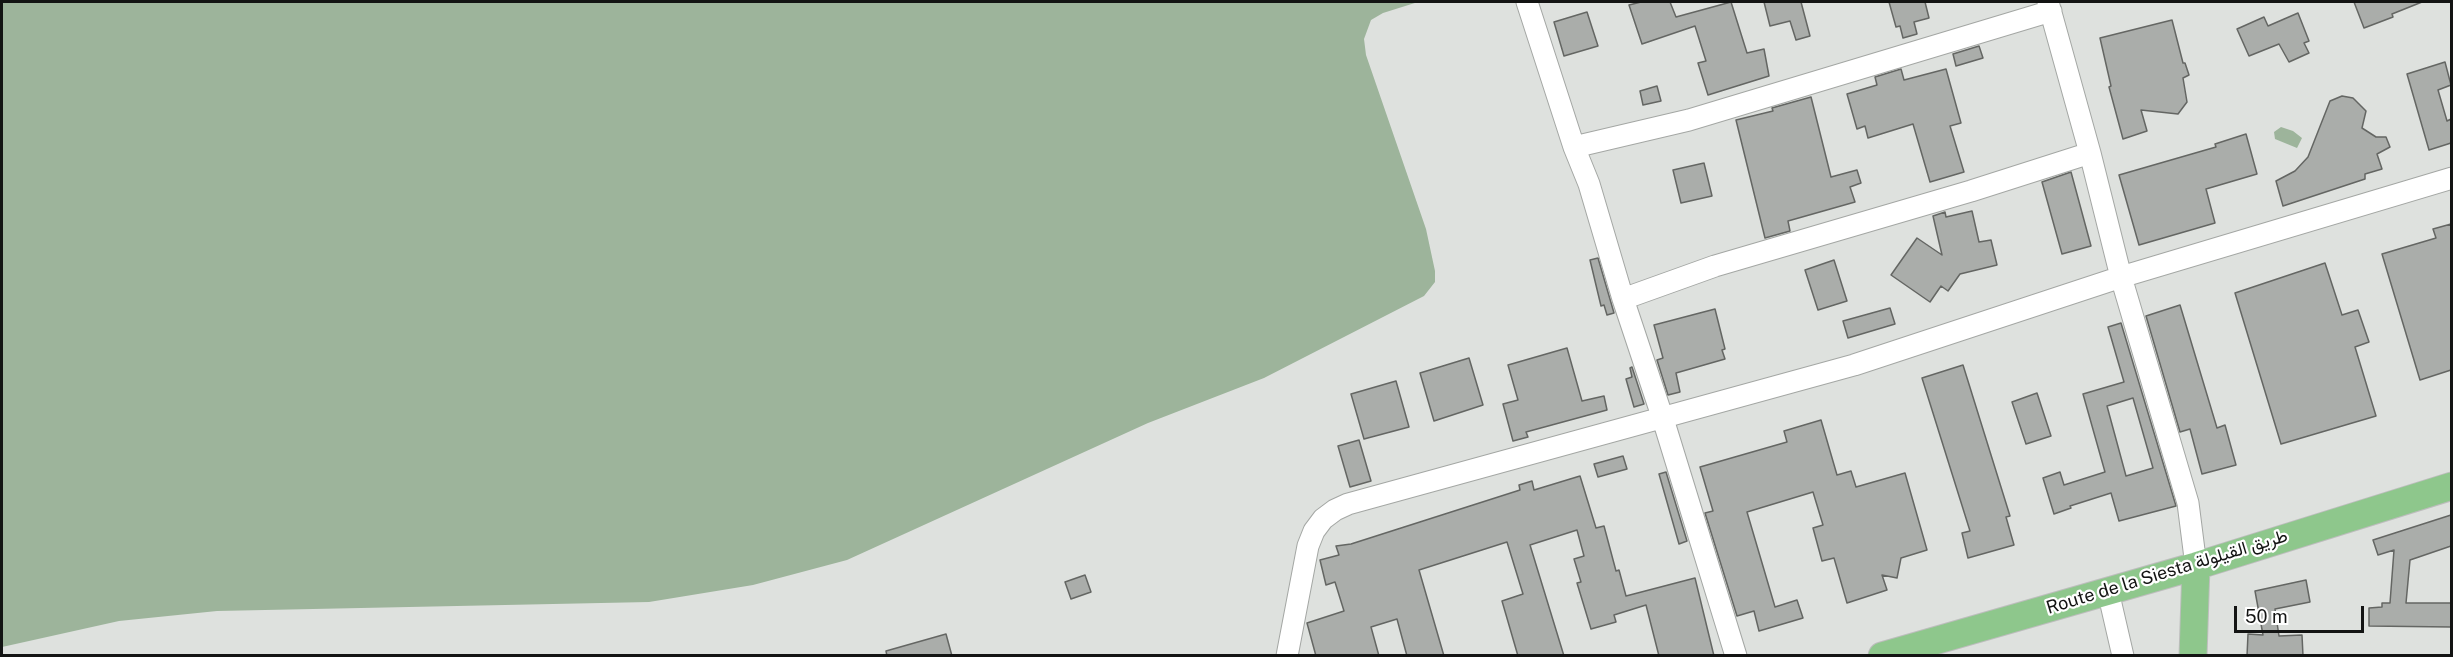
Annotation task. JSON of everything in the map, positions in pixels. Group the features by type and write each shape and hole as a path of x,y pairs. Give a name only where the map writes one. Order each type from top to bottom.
{"main road":[{"name":"Route de la Siesta طريق القيلولة","path":"1882,656 2196,566 2451,486"},
{"path":"2193,656 2196,566"}],"street":[{"path":"1527,2 1574,147 1589,184 1736,656"},
{"path":"1574,147 1689,120 2050,6 2091,153 2121,277 2188,502 2196,566"},
{"path":"1623,299 1715,266 1971,191 2091,153"},
{"path":"1287,656 1308,546 1319,525 1335,510 1471,469 1854,365 2121,277 2451,178"},
{"path":"2108,591 2123,656"}],"shaded area":[{"path":"2,2 1418,2 1383,13 1371,20 1364,39 1366,55 1426,229 1435,271 1435,282 1424,296 1264,378 1148,423 847,560 753,585 649,602 217,611 119,621 2,647"},
{"path":"2281,127 2293,131 2302,138 2297,148 2275,139 2274,132"}],"building":[{"path":"1641,2 1670,2 1676,17 1731,2 1747,53 1764,49 1769,76 1708,95 1698,63 1706,61 1695,26 1642,44 1629,5"},
{"path":"1764,2 1801,2 1810,36 1796,40 1790,21 1770,26"},
{"path":"1889,2 1925,2 1929,18 1914,22 1917,34 1903,38 1900,26 1896,27"},
{"path":"2354,2 2422,2 2392,14 2393,17 2364,28"},
{"path":"1587,12 1598,46 1564,56 1554,22"},
{"path":"2298,13 2309,41 2304,43 2309,53 2289,62 2279,44 2249,56 2237,29 2264,17 2268,26"},
{"path":"2172,20 2183,63 2189,75 2183,78 2187,102 2178,114 2141,110 2147,131 2123,139 2109,87 2111,86 2100,38"},
{"path":"1979,46 1983,58 1956,66 1953,54"},
{"path":"2445,62 2451,85 2438,90 2447,121 2451,119 2451,143 2429,150 2407,74"},
{"path":"1901,69 1904,80 1946,69 1961,123 1950,126 1964,172 1930,182 1913,124 1868,138 1865,126 1857,129 1847,94 1877,85 1875,77"},
{"path":"1657,86 1661,101 1643,105 1640,91"},
{"path":"2342,96 2353,98 2366,111 2362,128 2376,137 2386,137 2390,147 2377,154 2382,169 2365,174 2365,179 2283,206 2276,181 2295,171 2308,157 2330,101"},
{"path":"1811,97 1831,177 1857,170 1861,183 1850,187 1855,202 1788,221 1790,231 1765,238 1736,120 1773,111 1772,108"},
{"path":"2246,134 2257,174 2206,189 2215,223 2139,245 2119,175 2216,147 2215,144"},
{"path":"1704,163 1712,196 1681,203 1673,170"},
{"path":"2071,172 2091,246 2062,254 2042,182"},
{"path":"1972,211 1979,242 1991,240 1997,265 1960,274 1948,291 1941,286 1930,302 1891,275 1917,238 1942,255 1933,216 1945,212 1946,217"},
{"path":"2451,224 2451,370 2420,380 2382,254 2436,238 2433,229"},
{"path":"1598,258 1614,313 1607,315 1604,305 1601,306 1590,260"},
{"path":"1834,260 1847,301 1818,310 1805,270"},
{"path":"2325,263 2342,315 2358,310 2369,342 2355,347 2376,416 2281,444 2235,293"},
{"path":"2180,305 2217,428 2225,425 2236,465 2202,474 2190,429 2180,432 2146,316"},
{"path":"1890,308 1895,324 1848,338 1843,321"},
{"path":"1715,309 1725,349 1722,350 1725,359 1676,373 1680,392 1668,395 1657,360 1663,358 1654,325"},
{"path":"2121,323 2176,506 2119,521 2111,493 2070,506 2071,508 2054,514 2043,478 2060,472 2064,485 2105,472 2083,394 2124,382 2108,327","holes":["2133,398 2153,468 2126,476 2107,406"]},
{"path":"1567,348 1582,401 1604,396 1607,410 1526,432 1528,437 1513,441 1503,404 1518,400 1508,365"},
{"path":"1469,358 1483,405 1434,421 1420,373"},
{"path":"1963,365 2010,516 2006,517 2014,545 1968,558 1962,533 1970,531 1922,378"},
{"path":"1632,367 1644,404 1634,407 1626,379 1632,377 1630,368"},
{"path":"1396,381 1409,427 1364,439 1351,394"},
{"path":"2037,393 2051,436 2026,444 2012,402"},
{"path":"1821,420 1837,475 1851,471 1856,487 1905,473 1927,550 1901,558 1897,578 1882,575 1887,590 1847,603 1834,558 1822,561 1813,528 1823,525 1813,492 1747,512 1775,607 1797,600 1803,618 1759,631 1754,611 1737,616 1705,513 1713,511 1700,467 1787,442 1784,431"},
{"path":"1359,440 1371,481 1350,487 1338,446"},
{"path":"1623,456 1627,469 1598,477 1594,464"},
{"path":"1666,472 1687,541 1679,544 1659,474"},
{"path":"1580,476 1596,528 1604,526 1616,571 1619,570 1626,596 1695,578 1714,656 1659,656 1646,605 1614,615 1616,622 1591,629 1577,583 1581,582 1574,559 1584,556 1577,530 1530,545 1564,656 1518,656 1502,601 1523,594 1507,542 1419,570 1444,656 1407,656 1397,619 1371,627 1379,656 1316,656 1307,623 1344,611 1335,582 1326,585 1320,560 1339,555 1336,546 1351,544 1520,490 1519,485 1532,481 1534,490"},
{"path":"2451,515 2451,546 2410,560 2406,603 2451,603 2451,627 2369,626 2369,608 2382,607 2382,603 2390,603 2394,550 2378,555 2373,540"},
{"path":"1085,575 1091,592 1071,599 1065,582"},
{"path":"2306,580 2310,602 2275,609 2279,636 2302,635 2303,656 2247,656 2248,634 2263,635 2255,591"},
{"path":"946,634 952,656 887,656 886,651"}]}
